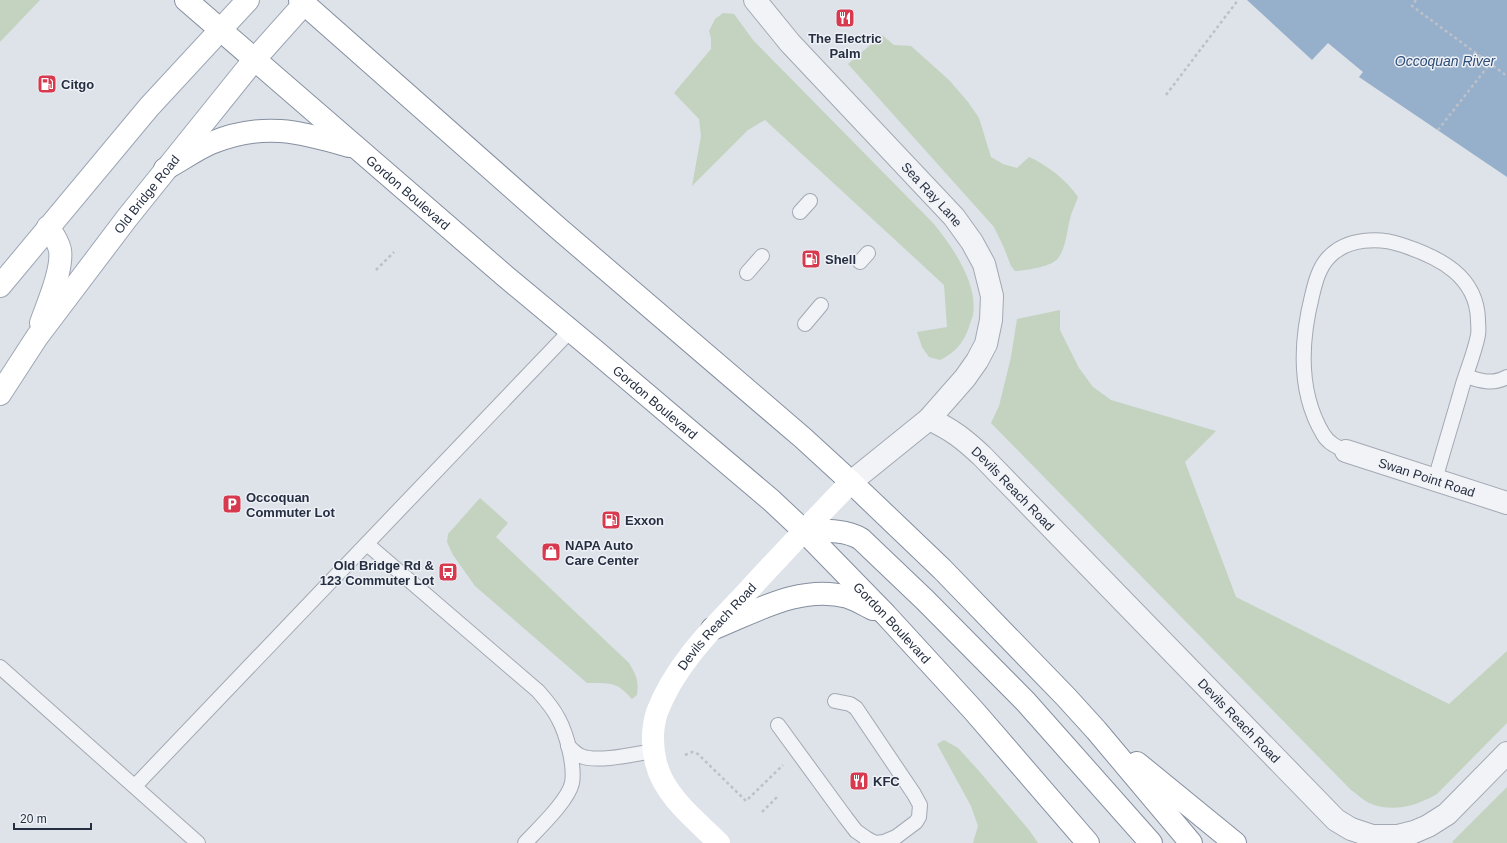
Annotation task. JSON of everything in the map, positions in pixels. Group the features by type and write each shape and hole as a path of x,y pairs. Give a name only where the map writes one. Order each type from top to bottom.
{"main road":[{"name":"Gordon Boulevard","path":"186,0 505,276 571,330 771,500 804,531 886,615 974,711 1088,843"},
{"path":"0,286 149,107 248,0"},
{"path":"302,2 552,223 803,438 851,482 942,569 1096,730 1191,843"},
{"name":"Old Bridge Road","path":"0,394 37,338 127,218 165,169 302,2"},
{"path":"165,169 210,144 240,133 258,130 287,131 316,136 356,148"},
{"path":"37,338 60,266 60,250 56,238 48,227"},
{"name":"Devils Reach Road","path":"719,843 673,797 665,786 656,764 653,751 654,727 657,714 681,667 702,639 851,482"},
{"path":"804,531 844,532 861,539 925,600 1026,702 1151,843"},
{"path":"712,629 788,598 807,594 822,593 850,598 886,615"},
{"path":"1096,730 1235,843"}],"street":[{"name":"Sea Ray Lane","path":"754,0 790,43 954,217 972,242 984,264 992,296 991,320 986,344 977,361 965,378 929,419"},
{"name":"Devils Reach Road","path":"851,482 929,419 946,427 982,456 1336,820 1351,829 1372,836 1398,836 1414,832 1428,826 1447,814 1507,753"},
{"name":"Swan Point Road","path":"1346,451 1507,503"}],"lane":[{"path":"800,212 810,201"},
{"path":"1346,451 1334,446 1323,435 1308,398 1304,360 1305,329 1315,283 1322,267 1328,258 1336,251 1367,240 1390,242 1420,250 1440,261 1457,273 1466,282 1476,304 1478,316 1478,335 1435,480"},
{"path":"747,273 762,256"},
{"path":"805,324 821,305"},
{"path":"135,786 571,330"},
{"path":"1466,376 1484,382 1507,377"},
{"path":"367,544 538,691 559,719 568,746 572,768 572,784 561,804 525,843"},
{"path":"0,667 198,843"},
{"path":"778,725 856,831 875,842 890,840 916,822 919,817 920,805 856,708 850,704 835,701"},
{"path":"568,746 581,756 596,758 608,758 653,751"}],"path":[{"path":"1166,95 1238,0"},
{"path":"1416,0 1412,6 1507,76"},
{"path":"1438,130 1496,56"},
{"path":"376,270 394,252"},
{"path":"685,755 692,752 698,754 746,801 784,763"},
{"path":"762,812 777,797"}],"green space":[{"path":"0,0 40,0 0,42"},
{"path":"723,13 734,14 753,40 934,224 949,244 968,278 974,303 973,315 967,332 962,342 950,354 940,360 929,357 922,347 917,332 947,327 944,285 765,120 748,130 692,186 701,136 699,119 674,93 711,49 711,38 709,31 715,19"},
{"path":"882,35 894,45 911,46 949,80 968,102 979,118 991,157 1003,164 1017,168 1029,157 1050,169 1062,179 1078,197 1071,215 1064,247 1056,260 1046,266 1015,271 1011,266 994,227 848,64"},
{"path":"1060,310 1060,330 1079,368 1093,387 1111,400 1216,431 1185,462 1236,597 1449,704 1507,651 1507,723 1437,794 1413,805 1387,808 1369,803 1351,790 991,423 999,406 1011,357 1017,319"},
{"path":"480,498 508,523 496,537 629,663 635,674 638,685 637,695 632,699 617,686 612,684 587,683 475,586 453,555 447,542 448,534"},
{"path":"944,740 958,748 979,771 1029,830 1038,843 973,843 978,826 971,806 937,744"},
{"path":"1507,787 1507,843 1452,842"}],"water":[{"name":"Occoquan River","path":"1247,0 1507,0 1507,177 1359,77 1363,72 1328,43 1312,60"}],"place":[{"name":"The Electric Palm","path":"845,18"},
{"name":"Citgo","path":"47,84"},
{"name":"Shell","path":"811,259"},
{"name":"Occoquan Commuter Lot","path":"232,504"},
{"name":"Exxon","path":"611,520"},
{"name":"NAPA Auto Care Center","path":"551,552"},
{"name":"Old Bridge Rd & 123 Commuter Lot","path":"448,572"},
{"name":"KFC","path":"859,781"}]}
